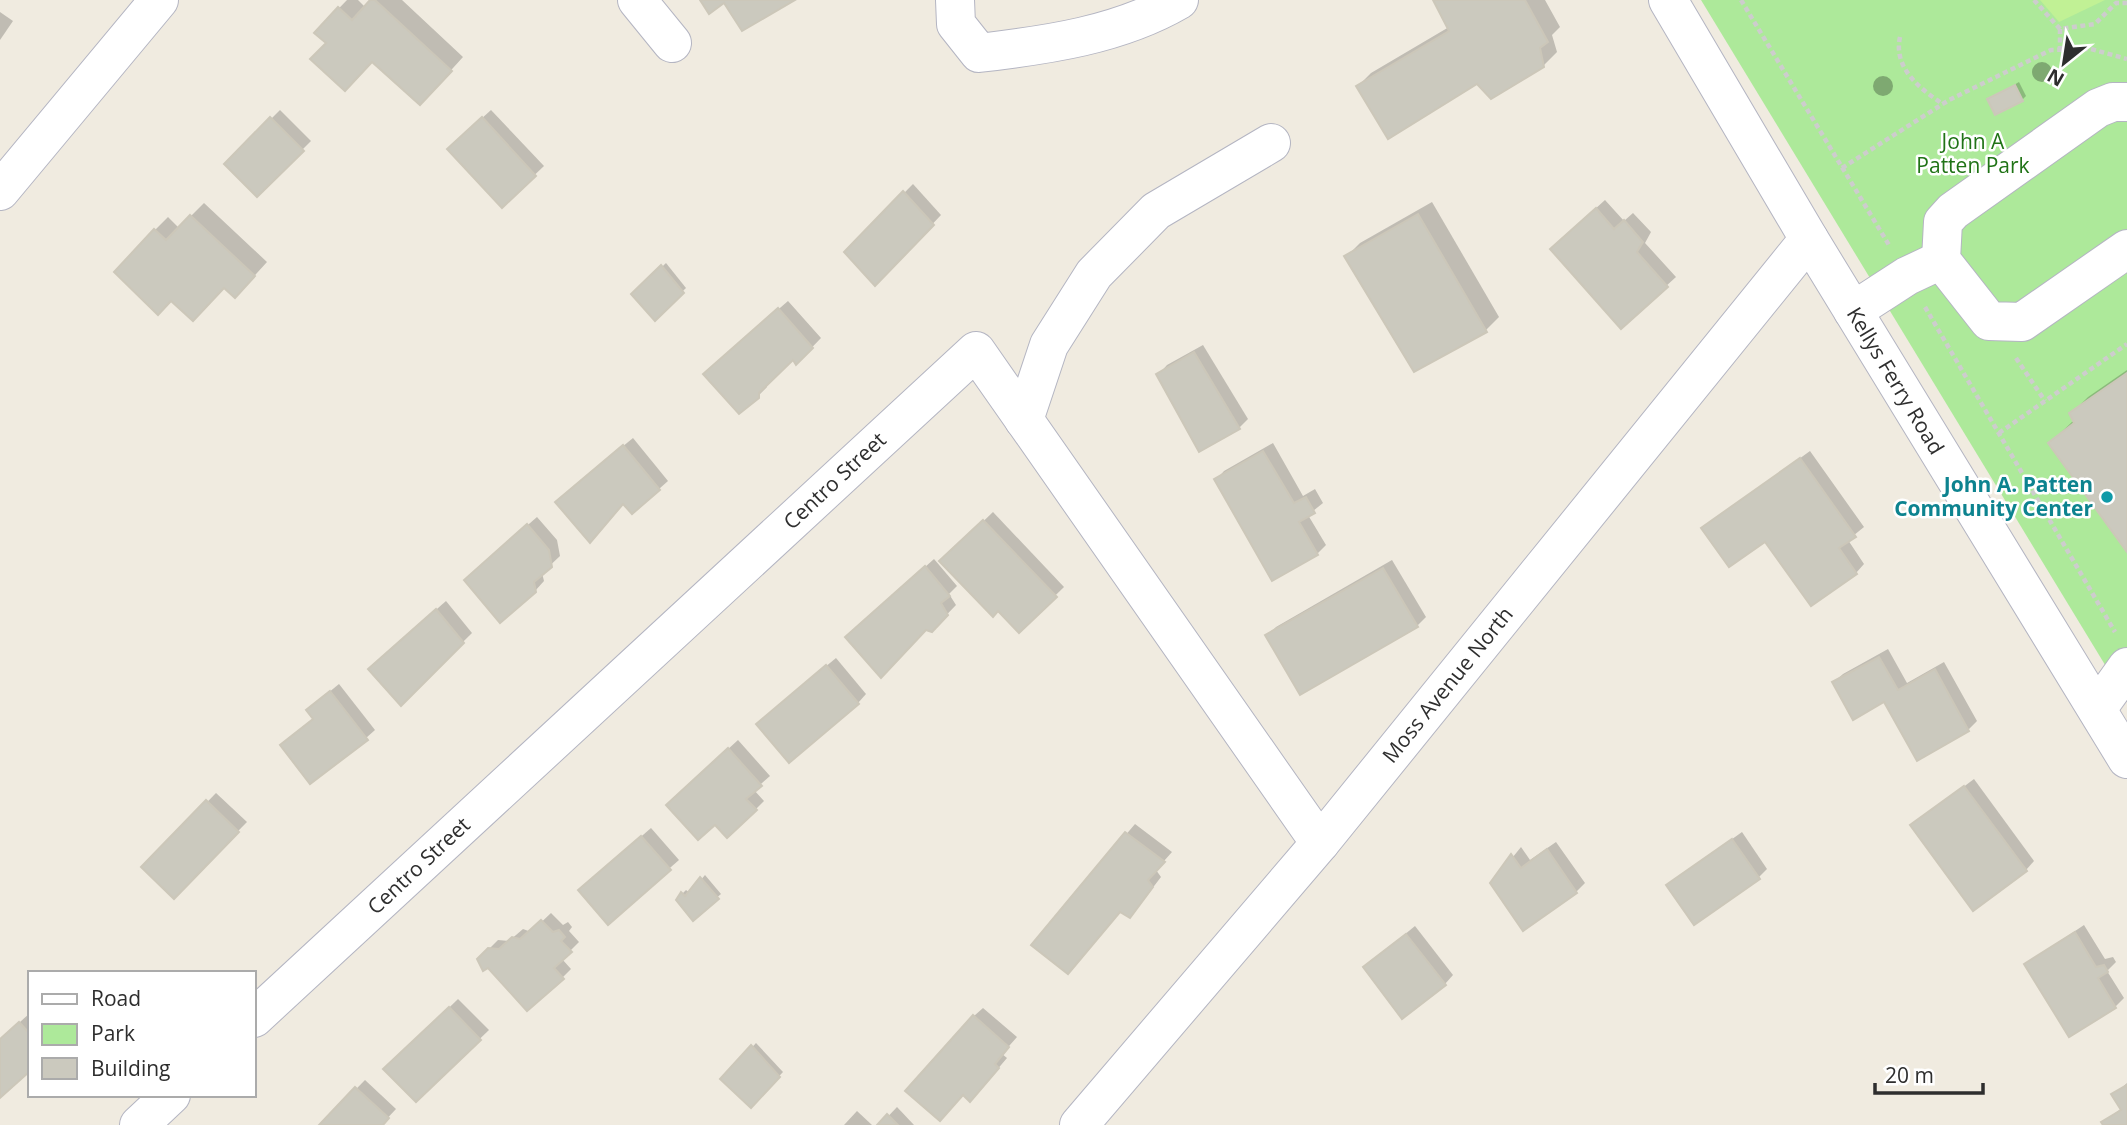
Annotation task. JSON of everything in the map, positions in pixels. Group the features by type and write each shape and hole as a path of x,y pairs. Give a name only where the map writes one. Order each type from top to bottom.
{"street":[{"path":"0,191 159,0"},
{"path":"637,0 673,43"},
{"path":"955,0 956,24 979,53 1051,45 1153,15 1179,0"},
{"name":"Kellys Ferry Road","path":"1668,0 1809,239 2127,759"},
{"path":"2127,102 2113,102 2098,108 1954,211 1943,222 1941,260 1989,320 2021,322 2127,250"},
{"path":"1024,420 1049,345 1094,274 1156,211 1270,143"},
{"name":"Moss Avenue North","path":"1079,1125 1320,843 1809,239"},
{"path":"1853,311 1907,276 1941,260"},
{"name":"Centro Street","path":"256,1016 976,351 1320,843"},
{"path":"2097,709 2123,652"},
{"path":"139,1125 169,1097"}],"path":[{"path":"1741,0 1999,433 2123,652"},
{"path":"2034,0 2060,29 2060,50"},
{"path":"2060,29 2095,24 2116,3 2127,3"},
{"path":"1899,37 1903,64 1910,78 1943,104"},
{"path":"1842,168 1943,104 2007,69 2051,50 2091,48 2127,59"},
{"path":"1999,433 2127,344"}],"green space":[{"name":"John A Patten Park","path":"1701,0 2127,0 2127,701"},
{"path":"2040,0 2105,0 2059,22"}],"building":[{"path":"370,0 375,0 452,71 420,105 372,62 345,91 310,59 326,43 314,33 338,7 352,20"},
{"path":"700,0 795,0 742,31 724,3 709,14"},
{"path":"1433,0 1525,0 1548,42 1540,48 1544,67 1491,99 1477,84 1388,139 1356,86 1449,31"},
{"path":"2015,85 2023,101 1995,115 1987,99"},
{"path":"270,117 304,151 257,197 224,164"},
{"path":"482,117 536,176 502,208 447,149"},
{"path":"903,191 934,225 875,286 844,252"},
{"path":"1596,208 1614,229 1624,220 1643,242 1637,252 1668,287 1621,329 1550,249"},
{"path":"1418,214 1487,332 1414,372 1344,256"},
{"path":"190,215 255,276 235,298 224,288 193,321 171,301 158,315 114,272 154,229 166,240"},
{"path":"661,265 684,293 655,321 631,294"},
{"path":"778,308 813,348 796,365 793,360 759,393 759,398 739,414 703,374"},
{"path":"1194,352 1240,429 1199,452 1156,374"},
{"name":"John A. Patten Community Center","path":"2127,373 2127,552 2048,443 2074,423 2069,413"},
{"path":"623,445 660,490 632,514 623,504 590,543 555,502"},
{"path":"1263,451 1294,503 1306,497 1315,513 1299,522 1318,555 1272,581 1214,479"},
{"path":"1800,458 1856,537 1839,548 1857,574 1811,606 1765,542 1729,567 1701,528"},
{"path":"983,520 1057,597 1019,633 998,611 993,617 939,561"},
{"path":"527,524 549,550 552,567 534,582 536,592 500,623 464,580"},
{"path":"925,566 950,596 941,603 948,615 932,632 926,630 881,678 845,637"},
{"path":"1383,568 1418,627 1300,695 1265,635"},
{"path":"436,609 464,643 401,706 368,669"},
{"path":"1879,657 1898,690 1935,669 1969,731 1917,761 1884,702 1853,720 1832,682"},
{"path":"826,665 859,704 789,763 756,724"},
{"path":"330,691 368,740 310,784 280,745 313,719 306,710"},
{"path":"728,748 762,786 746,799 757,810 727,838 715,825 698,840 666,805"},
{"path":"1964,786 2027,871 1973,911 1910,825"},
{"path":"206,800 239,832 174,899 141,867"},
{"path":"1125,832 1165,862 1148,880 1153,887 1130,918 1120,912 1068,974 1031,945"},
{"path":"641,836 671,870 608,925 578,890"},
{"path":"1732,839 1760,879 1694,925 1666,885"},
{"path":"1547,849 1577,893 1523,931 1490,883 1511,854 1521,868"},
{"path":"700,877 719,899 693,921 676,900 681,892 685,896"},
{"path":"541,920 553,932 559,930 565,937 561,941 572,952 554,968 564,979 527,1011 488,968 483,971 477,959 488,948 499,949 512,937 520,939"},
{"path":"2075,932 2096,967 2104,965 2108,972 2098,978 2116,1008 2069,1037 2024,964"},
{"path":"1406,934 1446,985 1402,1019 1363,967"},
{"path":"449,1007 481,1040 416,1102 383,1069"},
{"path":"973,1015 1009,1047 995,1064 999,1068 970,1102 963,1095 940,1121 905,1091"},
{"path":"19,1022 28,1032 28,1073 0,1098 0,1039"},
{"path":"751,1045 780,1077 751,1108 720,1079"},
{"path":"2127,1085 2127,1125 2103,1125 2101,1122 2121,1110 2111,1094"},
{"path":"355,1087 389,1118 383,1125 319,1125"},
{"path":"887,1114 898,1125 877,1125"}],"place":[{"name":"John A. Patten Community Center","path":"2107,497"}]}
